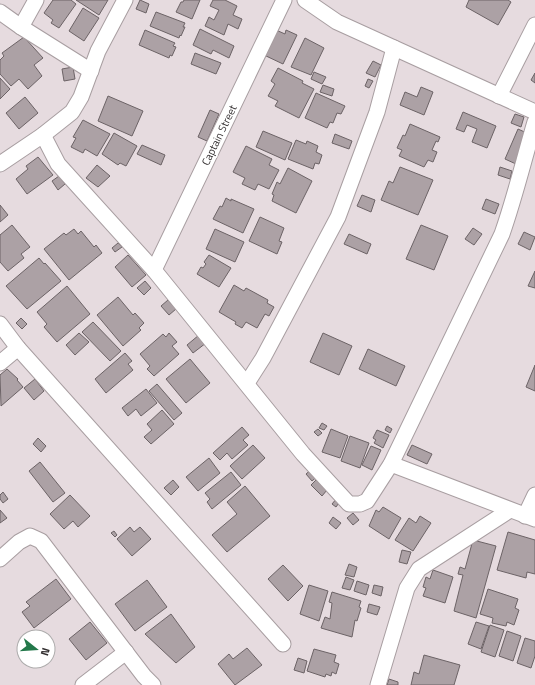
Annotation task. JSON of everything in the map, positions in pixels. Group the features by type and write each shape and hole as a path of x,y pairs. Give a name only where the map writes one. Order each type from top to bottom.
{"street":[{"path":"21,27 36,0"},
{"path":"0,164 43,135 72,112 81,97 98,51 125,0"},
{"name":"Captain Street","path":"154,270 284,0"},
{"path":"305,0 337,22 535,112"},
{"path":"0,12 91,71"},
{"path":"499,96 535,25"},
{"path":"247,383 263,358 338,217 377,112 394,48"},
{"path":"43,135 58,164 154,270 303,454 349,504 360,504 367,501 390,464 502,234 511,208 535,122"},
{"path":"0,324 18,348 283,644"},
{"path":"0,362 18,348"},
{"path":"390,464 530,518 535,495"},
{"path":"378,685 407,588 419,569 510,510"},
{"path":"0,559 19,542 30,536 41,541 153,685"},
{"path":"83,685 126,652"}],"building":[{"path":"53,0 71,0 76,4 59,28 51,23 53,20 44,13"},
{"path":"76,0 108,0 99,15"},
{"path":"140,0 149,4 146,13 136,9"},
{"path":"184,0 200,0 192,19 176,12 181,2"},
{"path":"213,0 225,0 237,6 233,15 242,19 238,29 228,24 224,35 205,26 209,17 214,20 219,10 210,6"},
{"path":"469,0 508,0 511,2 498,25 466,7"},
{"path":"83,8 99,18 84,41 69,31"},
{"path":"156,12 185,23 183,27 185,27 179,38 150,26"},
{"path":"200,29 234,46 229,58 213,50 211,54 193,45"},
{"path":"145,30 175,43 173,46 176,47 172,56 170,55 169,58 139,45"},
{"path":"276,30 285,34 286,30 297,35 283,64 264,55"},
{"path":"24,37 43,58 34,65 42,76 28,89 19,79 11,86 0,74 0,60 4,56 2,53"},
{"path":"305,38 324,48 311,75 291,67"},
{"path":"195,53 221,63 216,74 191,64"},
{"path":"373,61 381,65 375,77 366,73"},
{"path":"73,67 75,79 64,81 62,69"},
{"path":"278,68 303,81 302,83 314,89 299,118 275,106 278,101 268,96 275,84 271,81"},
{"path":"314,72 326,77 322,84 311,79"},
{"path":"535,73 535,83 531,80"},
{"path":"0,78 10,89 0,99"},
{"path":"368,79 373,81 369,88 365,86"},
{"path":"323,85 334,89 332,96 320,92"},
{"path":"421,87 433,92 424,115 400,105 405,92 417,97"},
{"path":"316,93 345,106 341,114 337,113 333,123 330,122 327,128 305,118"},
{"path":"108,96 143,111 132,136 98,121"},
{"path":"25,97 38,113 19,129 6,113"},
{"path":"210,110 219,114 207,141 198,137"},
{"path":"463,112 496,126 487,148 472,142 477,129 467,125 464,132 456,129"},
{"path":"515,114 524,117 521,127 511,123"},
{"path":"83,120 110,134 97,156 85,149 83,153 71,147 76,138 73,137"},
{"path":"410,124 440,137 438,142 436,141 432,150 437,152 433,162 428,160 424,167 399,156 402,150 397,148 403,135 405,136"},
{"path":"518,129 529,134 516,164 505,159"},
{"path":"263,131 292,143 285,160 256,147"},
{"path":"114,133 137,146 126,166 120,163 118,165 102,154"},
{"path":"335,134 352,141 349,149 332,143"},
{"path":"296,140 306,144 307,141 318,146 316,152 322,155 319,164 315,163 313,169 288,159"},
{"path":"142,145 165,155 161,165 137,154"},
{"path":"246,146 272,159 269,165 279,170 269,189 258,184 255,190 242,184 245,178 233,172"},
{"path":"38,157 53,175 27,194 16,179 28,169 26,166"},
{"path":"97,165 110,176 98,187 86,178"},
{"path":"400,167 433,180 418,215 381,200 389,181 393,183"},
{"path":"500,167 512,171 510,179 498,175"},
{"path":"288,168 312,181 296,213 272,201 274,195 272,194 277,182 280,184"},
{"path":"59,176 65,184 58,190 52,181"},
{"path":"362,195 375,200 371,212 357,206"},
{"path":"226,198 254,209 243,233 213,219 220,206 222,207"},
{"path":"486,199 499,204 495,214 482,209"},
{"path":"0,205 8,215 0,222"},
{"path":"260,217 284,228 279,241 282,242 277,254 249,241"},
{"path":"12,225 30,247 21,254 24,258 8,271 0,262 0,235"},
{"path":"421,225 448,236 434,270 406,259"},
{"path":"473,228 482,234 474,245 465,239"},
{"path":"74,229 78,234 81,231 94,247 96,245 102,253 69,280 44,249 64,233 66,235"},
{"path":"215,229 244,242 235,262 206,249"},
{"path":"524,232 535,237 530,250 518,244"},
{"path":"349,234 371,244 367,254 344,244"},
{"path":"118,243 122,247 115,252 112,248"},
{"path":"128,255 146,275 132,287 115,267"},
{"path":"209,255 231,268 219,287 197,274 201,267 203,268 206,264 204,262"},
{"path":"39,258 61,281 27,309 6,286"},
{"path":"535,271 535,288 528,286"},
{"path":"145,281 151,288 144,295 137,288"},
{"path":"234,285 244,291 246,288 268,300 267,303 274,307 269,316 265,314 257,328 246,322 242,328 235,324 236,322 219,312"},
{"path":"67,286 90,314 57,342 44,327 47,324 37,312"},
{"path":"118,297 133,315 135,313 144,323 139,328 141,330 123,346 97,315"},
{"path":"168,300 176,309 169,315 161,306"},
{"path":"21,318 27,324 22,329 16,323"},
{"path":"93,322 121,351 110,361 82,332"},
{"path":"79,333 89,342 75,355 66,345"},
{"path":"169,333 177,342 172,346 179,354 154,376 147,369 150,366 140,354 163,334 166,337"},
{"path":"323,333 352,346 339,375 310,362"},
{"path":"199,335 206,343 193,353 187,345"},
{"path":"368,349 405,366 396,386 359,369"},
{"path":"125,353 132,361 128,364 133,370 106,393 95,379"},
{"path":"190,359 210,383 186,403 166,379"},
{"path":"535,365 535,391 526,387"},
{"path":"7,369 18,379 17,380 23,387 1,406 0,375"},
{"path":"35,379 44,391 34,400 24,388"},
{"path":"157,384 182,413 174,420 149,391"},
{"path":"146,389 157,403 141,416 136,409 128,416 122,408"},
{"path":"162,410 174,424 151,444 144,437 152,430 147,424"},
{"path":"322,423 327,426 324,430 319,428"},
{"path":"387,426 392,429 390,433 385,430"},
{"path":"242,427 249,435 243,440 248,445 232,459 227,453 220,460 213,453"},
{"path":"318,429 322,433 318,436 314,432"},
{"path":"331,429 348,436 340,458 322,452"},
{"path":"377,430 389,435 383,448 374,443 376,440 373,438"},
{"path":"350,436 369,443 360,468 341,461"},
{"path":"38,438 46,446 41,452 33,444"},
{"path":"253,445 265,458 242,479 230,466"},
{"path":"412,445 432,454 427,464 407,455"},
{"path":"371,446 381,450 372,470 362,465"},
{"path":"209,458 220,473 198,491 186,477"},
{"path":"40,462 65,493 53,502 29,471"},
{"path":"313,468 319,475 312,481 306,474"},
{"path":"231,472 241,485 212,509 207,502 210,499 205,493"},
{"path":"173,480 179,487 171,495 164,488"},
{"path":"316,480 327,490 322,496 311,485"},
{"path":"245,486 270,516 227,552 212,535 237,514 227,502"},
{"path":"3,492 8,499 3,503 0,499 0,495"},
{"path":"70,495 90,516 78,527 73,521 64,529 50,514"},
{"path":"337,498 341,500 336,507 332,504"},
{"path":"383,507 401,518 389,539 369,526 376,510 379,512"},
{"path":"0,510 7,518 0,523"},
{"path":"353,513 359,520 353,525 347,518"},
{"path":"420,516 431,523 413,551 395,540 409,518 416,523"},
{"path":"333,517 341,523 336,529 329,523"},
{"path":"130,527 134,532 140,527 151,539 132,556 117,539"},
{"path":"114,531 117,535 115,537 111,533"},
{"path":"508,532 535,540 535,574 527,572 526,578 497,570"},
{"path":"473,540 496,546 476,618 454,611 463,575 458,574 460,567 465,569"},
{"path":"402,550 411,552 407,564 399,562"},
{"path":"349,564 357,567 354,577 345,575"},
{"path":"283,565 303,586 288,601 268,579"},
{"path":"433,570 453,577 445,603 423,596 426,588 423,587 426,577 430,579"},
{"path":"346,577 354,580 350,590 342,588"},
{"path":"56,579 71,599 34,628 22,612 30,606 26,602"},
{"path":"147,580 167,607 135,631 115,604"},
{"path":"357,581 369,585 366,595 354,591"},
{"path":"309,585 328,591 319,621 300,614"},
{"path":"374,585 383,587 381,596 372,593"},
{"path":"488,589 518,599 515,608 519,610 514,625 507,622 506,626 492,623 493,618 480,614"},
{"path":"332,592 361,601 359,607 361,608 357,621 355,620 352,637 321,628 325,617 330,619 332,603 329,602"},
{"path":"369,604 380,607 377,615 367,612"},
{"path":"171,614 195,647 176,663 145,634"},
{"path":"90,622 107,643 86,660 69,639"},
{"path":"476,622 489,626 481,649 468,644"},
{"path":"490,625 504,630 495,657 481,652"},
{"path":"507,631 521,636 513,661 499,656"},
{"path":"525,638 535,641 535,656 531,668 517,663"},
{"path":"247,648 262,665 235,685 218,664 229,654 233,659"},
{"path":"314,649 336,655 334,662 339,664 336,674 332,672 331,676 326,674 325,677 307,671"},
{"path":"424,655 460,665 454,685 411,685 414,672 419,674"},
{"path":"298,658 307,661 304,673 294,670"},
{"path":"389,679 398,682 398,685 387,685"}]}
